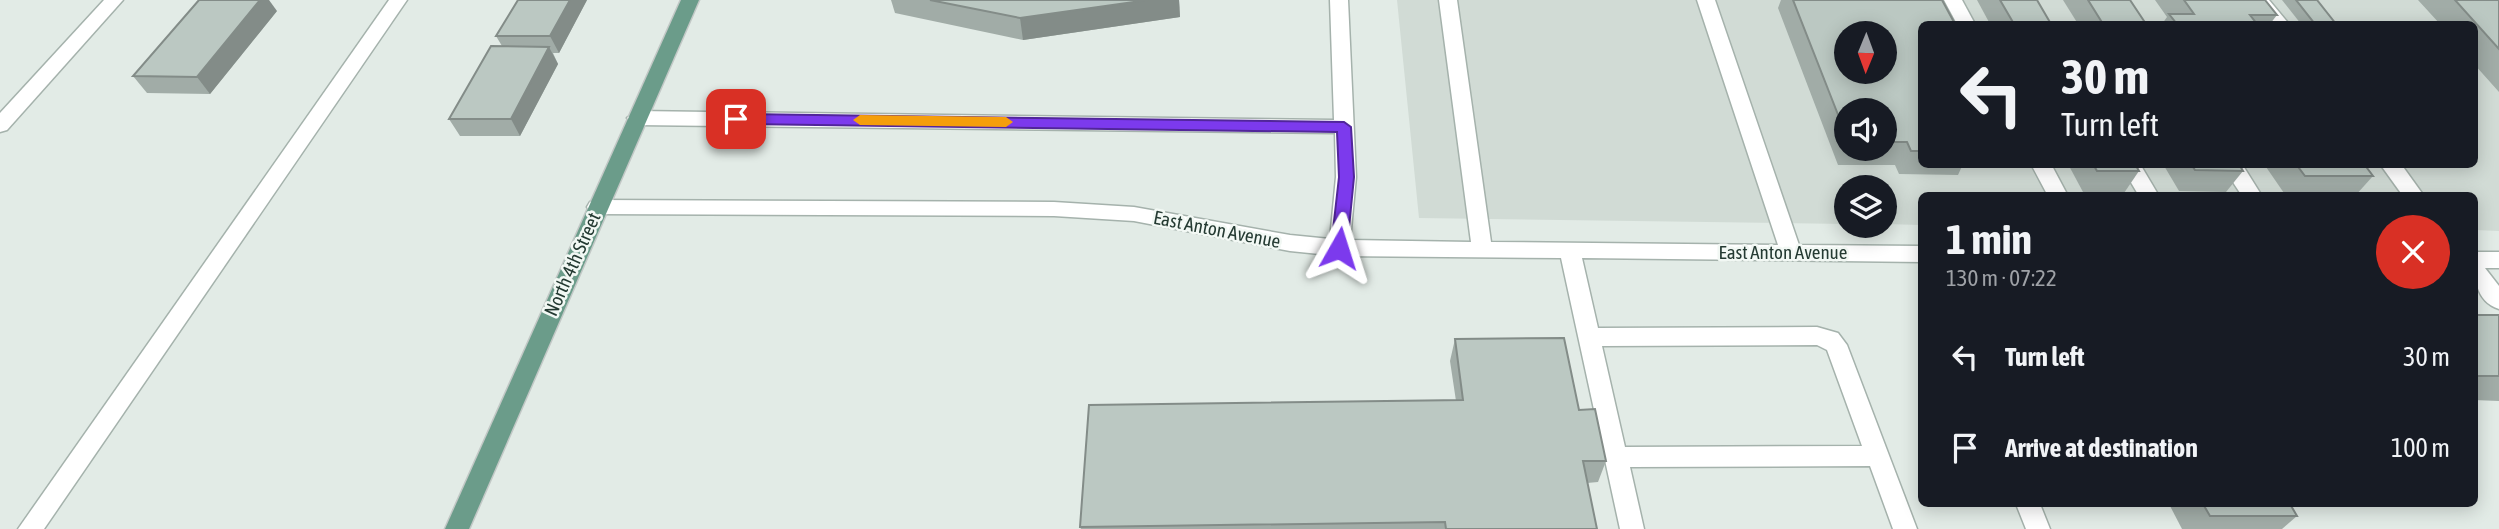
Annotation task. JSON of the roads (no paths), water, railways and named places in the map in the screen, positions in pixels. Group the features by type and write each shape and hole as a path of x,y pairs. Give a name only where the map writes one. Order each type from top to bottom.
{"main road":[{"name":"North 4th Street","path":"457,529 690,0"}],"street":[{"path":"0,125 114,0"},
{"path":"30,529 398,0"},
{"path":"1339,0 1346,177 1339,248"},
{"path":"1448,0 1482,250"},
{"path":"1706,0 1791,252"},
{"path":"1953,0 1964,21"},
{"path":"2260,0 2278,21"},
{"path":"637,118 1344,127"},
{"path":"2043,168 2056,192"},
{"path":"2132,168 2147,192"},
{"path":"2234,168 2249,192"},
{"path":"2393,168 2411,192"},
{"name":"East Anton Avenue","path":"597,207 1054,209 1134,214 1290,243 1339,248 1918,254"},
{"path":"1570,251 1632,529"},
{"path":"2478,260 2499,260"},
{"path":"2478,274 2499,301"},
{"path":"1588,337 1817,336 1830,339 1836,345 1905,529"},
{"path":"1615,457 1877,456"},
{"path":"2029,507 2038,529"}]}
